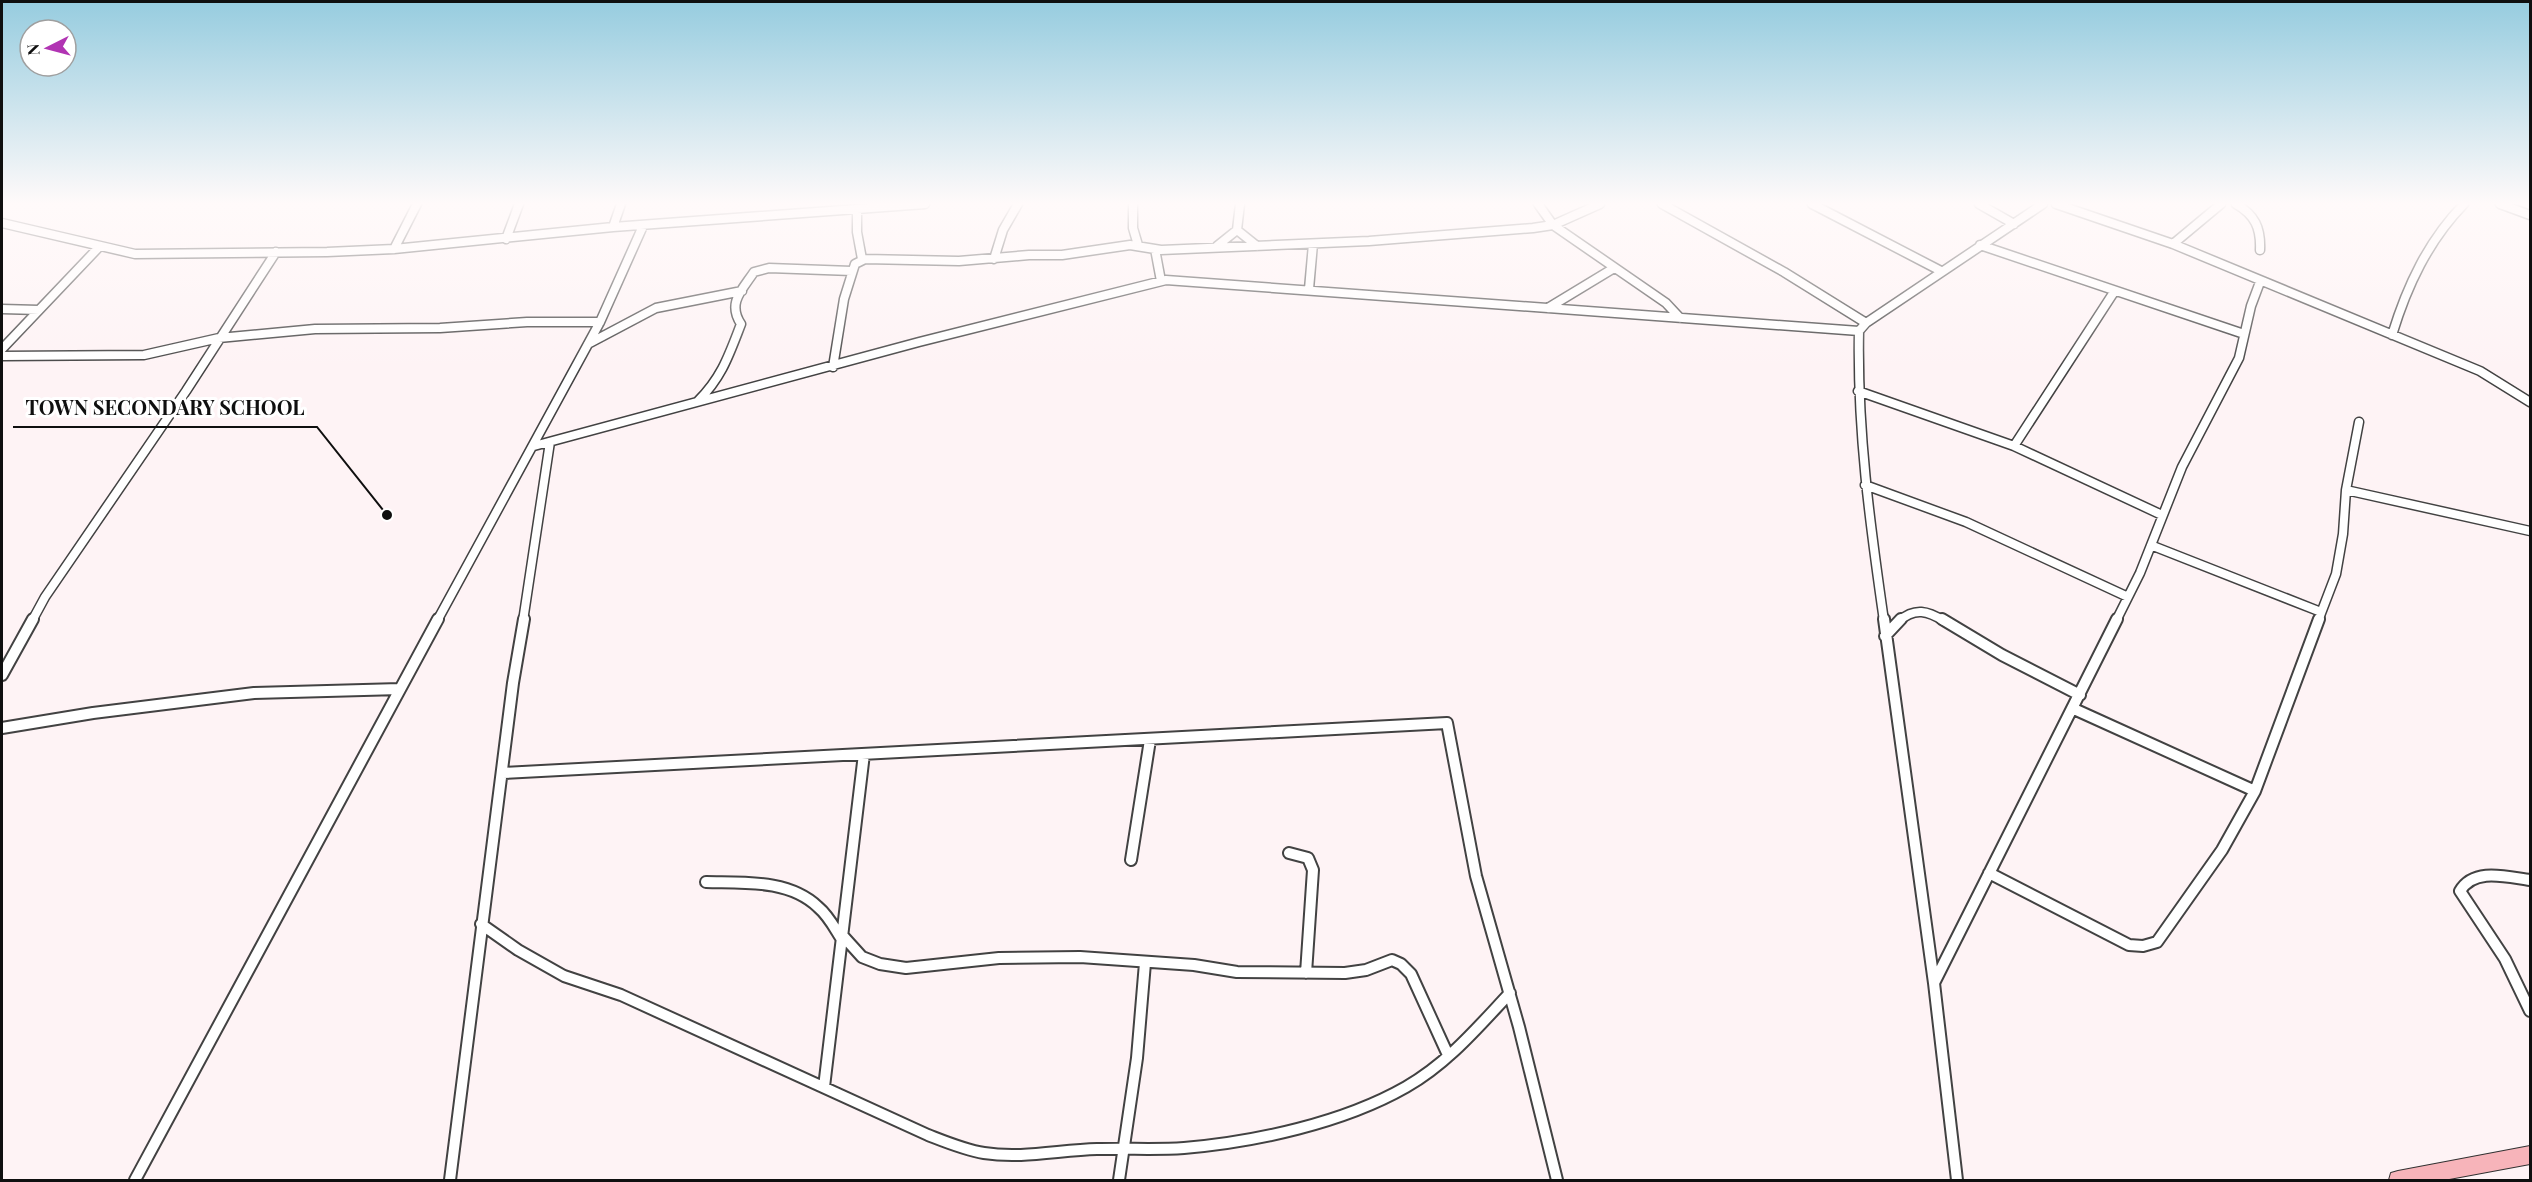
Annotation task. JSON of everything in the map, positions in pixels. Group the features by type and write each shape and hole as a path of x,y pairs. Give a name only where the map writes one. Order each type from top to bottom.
{"main road":[{"path":"2398,1180 2530,1155"}],"street":[{"path":"2,349 87,259"},
{"path":"2,675 45,597 186,391 271,259"},
{"path":"135,1180 534,446 600,322 628,259"},
{"path":"833,367 840,321 852,271 855,264 862,259"},
{"path":"870,259 958,261 991,259"},
{"path":"1157,259 1161,281"},
{"path":"1309,289 1312,259"},
{"path":"1601,259 1665,303 1680,318"},
{"path":"1761,259 1866,323"},
{"path":"1918,259 1941,271"},
{"path":"1957,1180 1934,983 1865,485 1858,391 1859,332 1866,323 1959,259"},
{"path":"2020,259 2244,334"},
{"path":"2208,259 2480,372 2530,402"},
{"path":"2392,335 2409,285 2423,259"},
{"path":"695,404 716,384 728,364 741,324 734,310 736,300 753,274 762,268 852,271"},
{"path":"1548,308 1614,268"},
{"path":"534,446 920,342 1161,281 1190,280 1859,332"},
{"path":"1934,983 2074,709 2153,546 2162,514 2182,467 2239,358 2260,282"},
{"path":"588,344 656,308 742,291"},
{"path":"2014,446 2114,292"},
{"path":"2,309 39,310"},
{"path":"2,357 144,355 219,338 315,329 440,328 527,322 600,322"},
{"path":"1858,391 2014,446 2162,514"},
{"path":"1989,873 2129,945 2157,942 2222,850 2255,791 2336,574 2343,534 2346,490 2359,422"},
{"path":"450,1180 513,683 550,442"},
{"path":"1865,485 1893,493 1944,514 2128,597"},
{"path":"2346,490 2530,531"},
{"path":"2153,546 2320,612"},
{"path":"1886,636 1910,612 1931,613 2002,655 2080,695"},
{"path":"2,728 93,713 243,694 400,689"},
{"path":"2074,709 2255,791"},
{"path":"503,773 1447,723 1476,876 1510,993 1557,1180"},
{"path":"1131,860 1144,764 1150,740"},
{"path":"825,1087 864,754"},
{"path":"1289,853 1308,858 1313,866 1306,973"},
{"path":"2530,880 2480,877 2468,880 2460,891 2510,968 2530,1011"},
{"path":"706,882 769,886 797,892 820,908 843,938 862,957 880,964 906,968 1028,957 1080,957 1194,965 1237,972 1306,973 1353,972 1366,970 1388,961 1398,961 1411,974 1448,1055"},
{"path":"481,924 518,950 564,976 621,995 928,1136 985,1154 1125,1147 1156,1149 1216,1144 1275,1132 1332,1116 1374,1102 1405,1087 1468,1039 1510,993"},
{"path":"1119,1180 1137,1058 1145,963"}],"place":[{"name":"TOWN SECONDARY SCHOOL","path":"387,515"}]}
